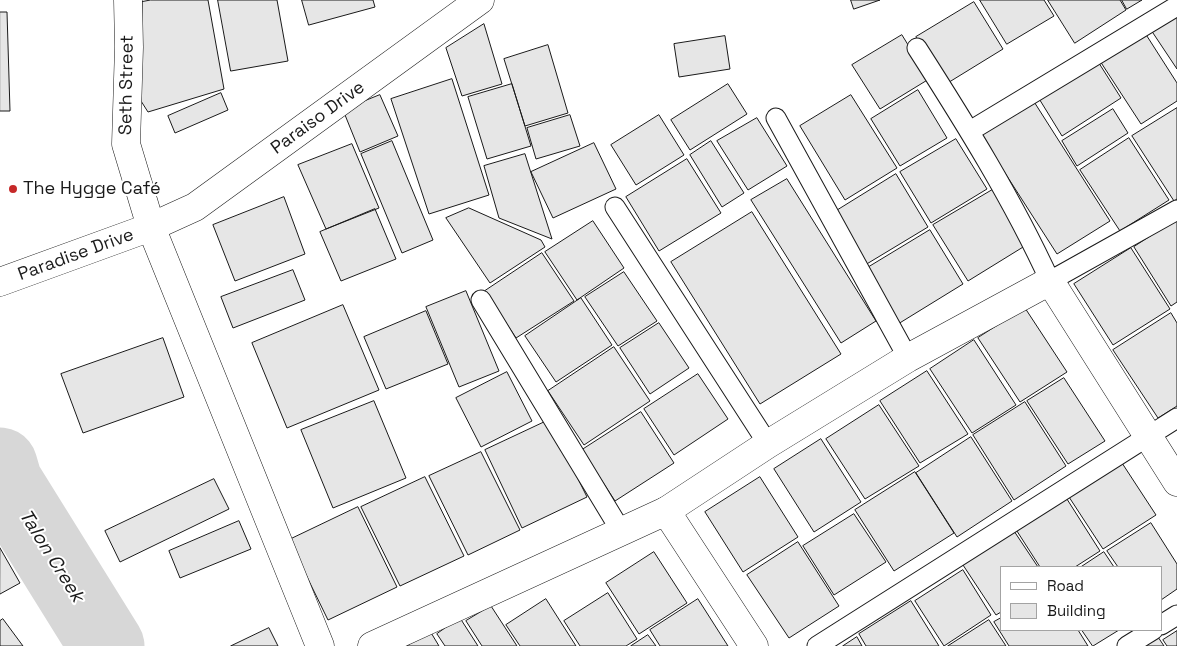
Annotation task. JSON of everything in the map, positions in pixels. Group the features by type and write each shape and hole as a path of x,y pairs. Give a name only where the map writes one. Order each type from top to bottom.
{"street":[{"name":"Seth Street","path":"128,0 129,47 126,144 151,227 320,646"},
{"name":"Paraiso Drive","path":"151,227 195,207 480,0"},
{"name":"Paradise Drive","path":"0,282 151,227"},
{"path":"372,646 666,511 768,444 908,358 1050,281 1177,482"},
{"path":"666,511 754,646"}],"lane":[{"path":"970,131 1177,6"},
{"path":"917,48 970,131 1050,281 1177,210"},
{"path":"776,118 908,358"},
{"path":"615,207 768,444"},
{"path":"481,300 621,531"},
{"path":"817,646 1177,418"},
{"path":"1162,624 1177,615"},
{"path":"1127,646 1151,631"}],"building":[{"path":"151,0 208,0 224,89 148,112 141,101 142,2"},
{"path":"218,0 277,0 288,61 231,71"},
{"path":"302,0 373,0 375,7 309,25"},
{"path":"851,0 880,0 854,9"},
{"path":"980,0 1044,0 1054,16 1007,44"},
{"path":"1048,0 1120,0 1126,10 1075,43"},
{"path":"1122,0 1142,0 1127,9"},
{"path":"974,2 1003,49 946,84 916,37"},
{"path":"0,12 7,12 10,111 0,111"},
{"path":"1177,13 1177,69 1151,30"},
{"path":"484,24 502,84 462,96 446,48"},
{"path":"1145,33 1177,83 1177,101 1141,124 1100,61"},
{"path":"902,35 929,79 880,109 852,65"},
{"path":"725,36 730,69 679,77 674,44"},
{"path":"548,45 568,113 525,126 504,59"},
{"path":"1097,60 1121,98 1062,136 1038,97"},
{"path":"452,79 489,195 429,214 391,99"},
{"path":"512,84 531,146 487,159 468,97"},
{"path":"728,84 747,114 690,150 671,120"},
{"path":"918,90 947,138 900,166 871,119"},
{"path":"221,93 228,110 175,133 168,116"},
{"path":"380,95 398,136 360,152 343,110"},
{"path":"851,95 897,168 845,200 800,126"},
{"path":"1031,97 1110,221 1057,254 978,131"},
{"path":"1177,108 1177,199 1174,201 1132,136"},
{"path":"1113,109 1128,133 1077,166 1062,141"},
{"path":"570,115 580,146 536,159 527,128"},
{"path":"659,115 684,155 636,185 611,145"},
{"path":"757,118 787,166 748,190 717,141"},
{"path":"1129,138 1169,200 1120,231 1080,170"},
{"path":"956,139 987,189 931,223 900,172"},
{"path":"392,141 433,240 402,253 361,154"},
{"path":"711,141 744,193 722,207 690,155"},
{"path":"594,143 616,189 553,218 531,172"},
{"path":"352,144 379,208 326,229 298,165"},
{"path":"525,154 552,239 499,218 484,166"},
{"path":"687,159 721,213 659,251 626,197"},
{"path":"896,174 928,227 865,265 833,213"},
{"path":"787,179 876,321 841,343 751,200"},
{"path":"994,189 1028,244 968,281 933,225"},
{"path":"284,197 305,254 235,281 213,225"},
{"path":"469,208 541,240 545,247 490,283 446,218"},
{"path":"375,209 396,259 341,281 320,232"},
{"path":"752,212 841,354 760,404 671,262"},
{"path":"1177,219 1177,302 1171,306 1134,247"},
{"path":"593,221 624,268 577,300 545,252"},
{"path":"930,230 963,284 898,324 864,270"},
{"path":"1131,248 1170,309 1113,345 1074,284"},
{"path":"542,253 574,301 516,338 485,291"},
{"path":"293,270 305,300 233,328 221,297"},
{"path":"624,272 657,321 618,346 585,297"},
{"path":"466,291 499,371 459,387 426,307"},
{"path":"581,298 612,345 556,382 525,336"},
{"path":"343,305 379,390 287,428 252,343"},
{"path":"1025,308 1067,372 1020,402 978,338"},
{"path":"426,311 448,364 386,389 364,337"},
{"path":"1171,313 1177,323 1177,406 1158,418 1113,350"},
{"path":"659,323 689,368 650,394 620,348"},
{"path":"163,338 184,397 83,433 61,374"},
{"path":"974,340 1016,405 972,433 930,369"},
{"path":"614,347 650,401 584,445 548,391"},
{"path":"927,371 968,434 920,463 880,401"},
{"path":"507,372 532,421 481,447 456,398"},
{"path":"698,374 728,419 674,455 644,409"},
{"path":"1064,378 1105,441 1068,464 1027,401"},
{"path":"374,401 406,478 333,508 301,430"},
{"path":"1025,402 1066,466 1014,500 973,435"},
{"path":"879,405 919,466 865,499 826,439"},
{"path":"641,412 674,463 615,501 582,450"},
{"path":"549,420 587,497 522,528 485,450"},
{"path":"971,437 1012,501 957,537 916,473"},
{"path":"821,439 861,502 814,532 774,469"},
{"path":"481,452 520,530 468,555 429,476"},
{"path":"1122,463 1156,515 1103,549 1069,497"},
{"path":"915,472 954,533 894,571 855,510"},
{"path":"425,477 464,556 400,586 361,507"},
{"path":"760,477 798,537 743,572 705,512"},
{"path":"214,479 229,509 120,562 105,531"},
{"path":"1065,496 1100,551 1077,566 1039,566 1015,528"},
{"path":"358,507 397,587 328,620 289,540"},
{"path":"854,514 886,562 834,595 803,546"},
{"path":"239,521 251,549 180,578 169,551"},
{"path":"1151,523 1177,564 1177,589 1162,599 1162,566 1117,566 1107,551"},
{"path":"1014,531 1037,566 1000,566 1000,613 996,615 963,565"},
{"path":"798,542 839,606 789,638 747,575"},
{"path":"0,548 20,583 0,594"},
{"path":"654,552 687,603 639,634 606,583"},
{"path":"1104,552 1113,566 1083,566"},
{"path":"963,570 991,615 944,646 915,601"},
{"path":"608,593 637,639 626,646 580,646 564,621"},
{"path":"546,599 576,646 520,646 506,625"},
{"path":"698,599 728,646 660,646 650,630"},
{"path":"911,601 939,646 866,646 859,634"},
{"path":"491,606 517,646 482,646 466,621"},
{"path":"460,618 478,646 445,646 437,634"},
{"path":"3,619 23,646 0,646 0,621"},
{"path":"1000,619 1000,631 1079,631 1088,646 1009,646 994,622"},
{"path":"989,620 1006,646 948,646"},
{"path":"269,628 278,646 231,646"},
{"path":"430,631 439,646 407,646"},
{"path":"1083,631 1117,631 1093,646"},
{"path":"1177,631 1177,646 1167,646 1163,640"},
{"path":"1156,634 1164,646 1138,646"},
{"path":"648,635 656,646 631,646"},
{"path":"857,637 862,646 843,646"}],"waterway":[{"name":"Talon Creek","path":"0,465 5,482 107,646"}],"place":[{"name":"The Hygge Café","path":"13,189"}]}
